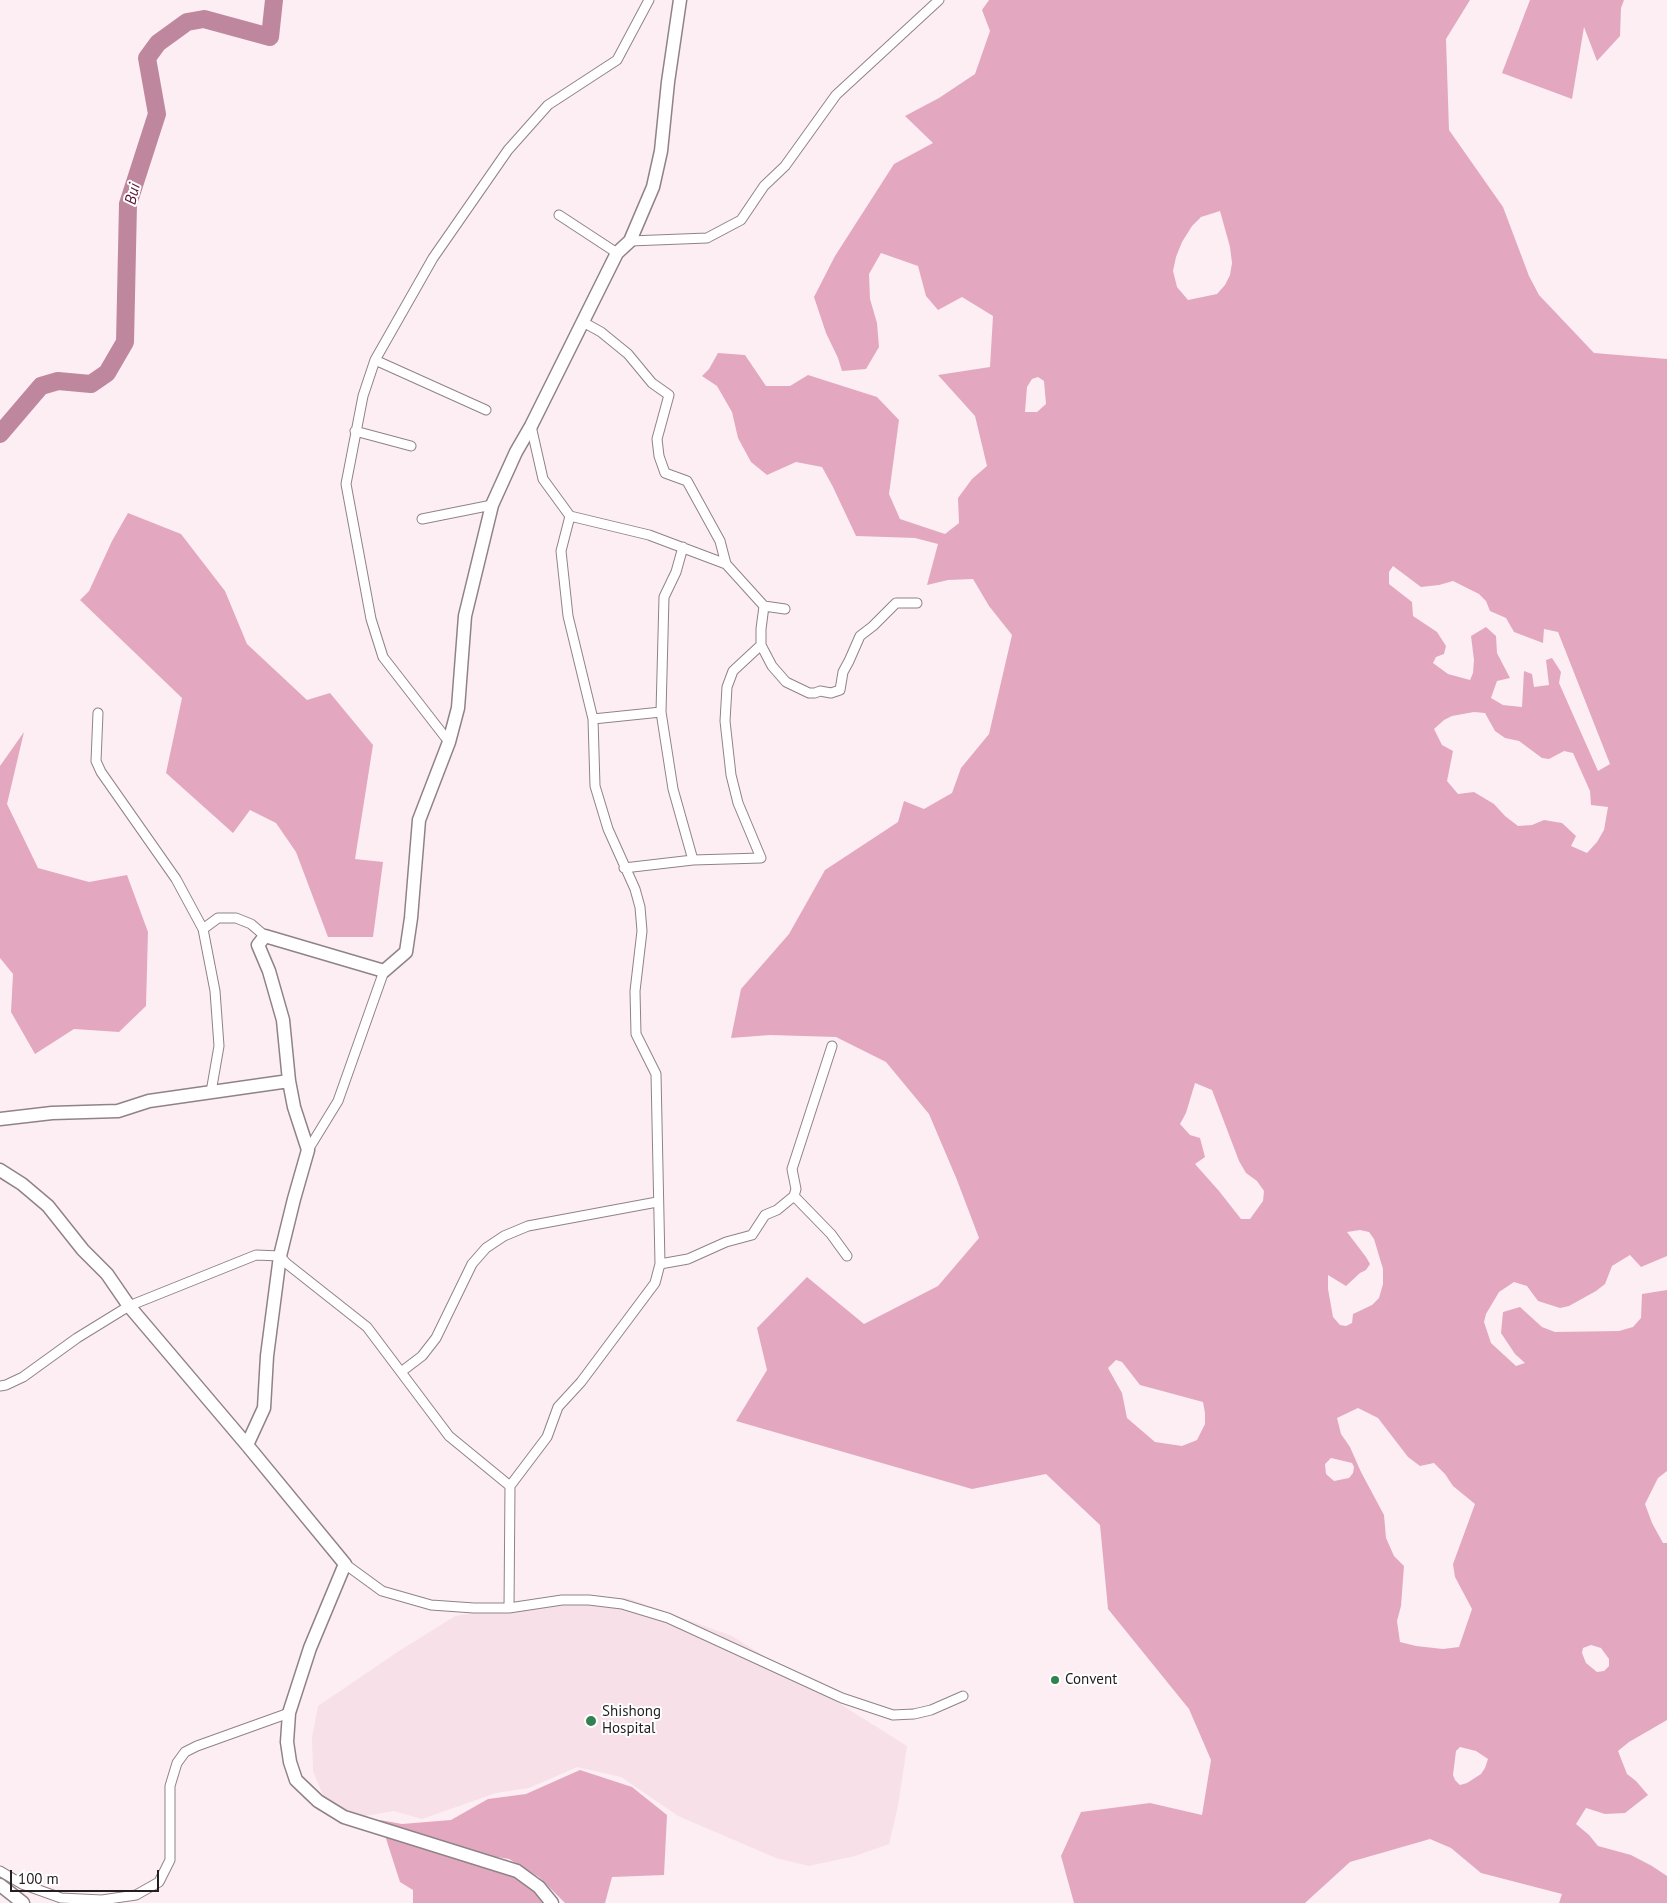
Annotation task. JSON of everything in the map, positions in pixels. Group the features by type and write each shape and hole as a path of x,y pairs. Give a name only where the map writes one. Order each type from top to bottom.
{"street":[{"path":"449,742 383,657 372,619 346,484 362,396 375,360 433,258 508,150 548,105 617,60 649,0"},
{"path":"248,1445 264,1408 267,1356 280,1256 308,1150 338,1101 384,971 406,952 411,918 419,820 449,742 458,708 465,616 492,505 516,452 531,426 617,253 630,240 653,187 661,151 668,82 680,0"},
{"path":"630,240 707,238 741,220 764,186 785,166 836,95 939,0"},
{"path":"558,215 617,253"},
{"path":"582,322 601,332 628,354 652,382 669,395 657,439 665,473 687,481 720,541 726,564"},
{"path":"375,360 486,410"},
{"path":"531,426 543,479 570,516 623,528 683,547 726,564 764,606 785,609"},
{"path":"355,431 411,446"},
{"path":"422,519 492,505"},
{"path":"508,1608 510,1486 547,1437 558,1406 581,1382 655,1283 660,1264 657,1202 656,1074 636,1034 635,991 642,931 640,906 635,889 608,829 595,786 593,719 567,607 561,550 570,516"},
{"path":"683,547 676,572 664,597 661,712 673,789 693,860"},
{"path":"764,606 761,645 772,666 786,682 809,693 820,691 831,693 840,690 843,672 860,636 896,603 917,603"},
{"path":"624,868 693,860 761,858 738,803 731,774 725,722 727,687 733,671 761,645"},
{"path":"98,712 96,761 101,772 176,879 204,929 215,990 219,1046 211,1092"},
{"path":"593,719 661,712"},
{"path":"204,929 218,918 236,918 251,924 265,936 384,971"},
{"path":"265,936 258,945 269,971 283,1020 289,1081 294,1108 308,1150"},
{"path":"660,1264 688,1258 726,1242 752,1235 766,1215 777,1210 794,1196 796,1189 792,1169 832,1046"},
{"path":"0,1119 52,1112 118,1110 149,1101 289,1081"},
{"path":"0,1170 22,1184 48,1206 83,1250 107,1274 129,1306 248,1445 345,1564 382,1591 431,1605 474,1608 508,1608 562,1600 589,1600 622,1604 668,1618 842,1698 894,1715 914,1714 930,1710 963,1696"},
{"path":"794,1196 831,1234 846,1256"},
{"path":"401,1372 422,1356 436,1338 472,1264 486,1248 504,1236 528,1226 657,1202"},
{"path":"0,1386 23,1377 77,1338 129,1306 256,1255 280,1256 286,1263 367,1327 449,1436 510,1486"},
{"path":"345,1564 310,1648 289,1714 287,1742 290,1762 296,1780 318,1801 344,1817 517,1871 539,1887 552,1903"},
{"path":"0,1872 22,1884 61,1898 102,1900 136,1895 159,1882 170,1860 170,1786 177,1763 185,1752 289,1714"},
{"path":"0,1885 23,1903"}],"shaded area":[{"path":"989,0 1470,0 1446,39 1449,130 1503,207 1529,276 1539,295 1594,353 1667,359 1667,1256 1641,1267 1630,1255 1612,1266 1605,1284 1596,1291 1569,1306 1560,1308 1538,1301 1527,1286 1514,1282 1499,1292 1486,1314 1484,1322 1491,1343 1516,1366 1525,1363 1515,1354 1501,1333 1503,1312 1520,1307 1542,1327 1555,1332 1619,1331 1633,1327 1641,1318 1642,1294 1667,1290 1667,1471 1658,1478 1645,1504 1652,1523 1663,1543 1667,1543 1667,1720 1629,1742 1618,1751 1627,1774 1648,1795 1625,1813 1605,1814 1586,1808 1576,1824 1598,1846 1631,1855 1667,1876 1667,1903 1559,1903 1562,1894 1481,1873 1451,1848 1430,1839 1350,1862 1305,1903 1074,1903 1061,1856 1081,1812 1150,1803 1202,1815 1211,1760 1189,1709 1108,1609 1100,1525 1046,1474 972,1489 736,1421 767,1370 757,1328 807,1277 864,1324 938,1286 979,1238 929,1114 886,1062 836,1037 770,1035 731,1038 741,989 789,934 825,870 898,822 904,801 924,809 952,793 961,768 989,734 1012,635 989,606 973,579 948,580 927,585 938,544 915,538 856,536 822,467 796,462 767,475 751,462 738,438 732,412 717,386 702,376 709,369 718,353 745,355 766,386 790,386 808,375 877,397 899,420 889,494 900,519 945,534 959,523 958,498 972,479 987,466 975,416 938,375 990,367 993,316 962,297 938,310 926,296 918,266 881,253 869,274 870,299 877,323 879,347 866,369 842,371 826,333 814,297 835,256 894,164 933,143 905,116 939,98 975,74 990,31 982,10","holes":["1220,211 1230,247 1232,263 1230,275 1225,285 1217,294 1188,300 1177,287 1173,271 1182,242 1192,226 1201,217","1038,377 1044,381 1046,404 1037,412 1025,412 1027,387 1032,379","1393,566 1421,587 1453,581 1479,594 1486,601 1490,611 1506,618 1514,632 1543,643 1544,629 1558,632 1610,764 1598,771 1559,683 1561,672 1552,658 1546,660 1549,685 1534,687 1532,674 1524,671 1522,707 1503,705 1491,698 1497,681 1510,678 1497,653 1496,636 1486,627 1471,636 1474,660 1473,673 1470,680 1448,674 1433,663 1436,657 1444,654 1446,646 1437,632 1413,616 1412,602 1389,584 1389,572","1474,712 1485,713 1495,731 1505,738 1519,741 1542,758 1549,759 1564,751 1573,753 1590,791 1591,805 1608,807 1604,830 1597,842 1587,853 1571,846 1576,836 1562,823 1544,820 1532,825 1518,826 1494,804 1474,792 1458,794 1447,781 1453,751 1442,745 1434,729 1452,716","1195,1083 1212,1090 1239,1161 1246,1173 1257,1181 1264,1191 1263,1201 1250,1219 1241,1219 1195,1164 1205,1157 1200,1138 1190,1135 1180,1124 1186,1113","1360,1230 1369,1232 1374,1239 1383,1269 1383,1284 1379,1298 1372,1305 1353,1314 1352,1323 1346,1326 1340,1325 1333,1317 1328,1289 1328,1275 1346,1286 1366,1270 1370,1264 1347,1232","1116,1360 1122,1362 1140,1385 1203,1402 1205,1424 1197,1440 1182,1446 1155,1442 1127,1418 1122,1393 1108,1368","1358,1408 1378,1418 1408,1457 1420,1466 1434,1463 1453,1486 1475,1504 1453,1564 1455,1577 1472,1609 1459,1647 1443,1649 1400,1642 1397,1621 1401,1606 1404,1566 1394,1556 1386,1538 1384,1515 1350,1447 1341,1434 1337,1418","1331,1458 1352,1463 1354,1467 1353,1473 1349,1478 1334,1481 1326,1474 1325,1464","1591,1645 1601,1648 1609,1659 1609,1666 1604,1671 1597,1672 1586,1663 1582,1653 1583,1648","1460,1747 1476,1751 1488,1759 1481,1774 1467,1783 1460,1785 1453,1775 1456,1751"]},
{"path":"1530,0 1624,0 1621,8 1620,36 1597,61 1584,27 1572,99 1502,73"},
{"path":"128,513 181,534 225,591 247,644 307,700 330,693 373,745 355,859 383,862 373,937 328,937 296,852 276,823 250,810 233,833 166,773 182,698 80,600 89,591 112,541"},
{"path":"24,732 7,804 38,868 89,882 127,875 148,932 146,1006 119,1032 74,1029 35,1054 11,1012 13,974 0,958 0,766"},
{"name":"Shishong Hospital","path":"627,1598 732,1636 907,1746 898,1806 889,1844 855,1856 809,1866 776,1858 678,1816 621,1777 577,1767 529,1788 496,1793 422,1819 394,1811 347,1819 324,1798 313,1771 312,1737 318,1706 399,1651 455,1616 556,1599"},
{"path":"580,1770 632,1787 667,1815 664,1875 612,1877 605,1903 565,1903 539,1877 509,1859 497,1857 487,1866 521,1877 547,1903 413,1903 413,1890 400,1882 380,1820 402,1824 451,1820 488,1799 526,1794"}],"waterway":[{"name":"Bui","path":"0,434 41,386 58,381 91,384 107,373 125,342 128,204 157,114 147,58 158,43 187,22 204,19 270,37 274,0"}],"place":[{"name":"Convent","path":"1055,1680"},
{"name":"Shishong Hospital","path":"591,1721"}]}
